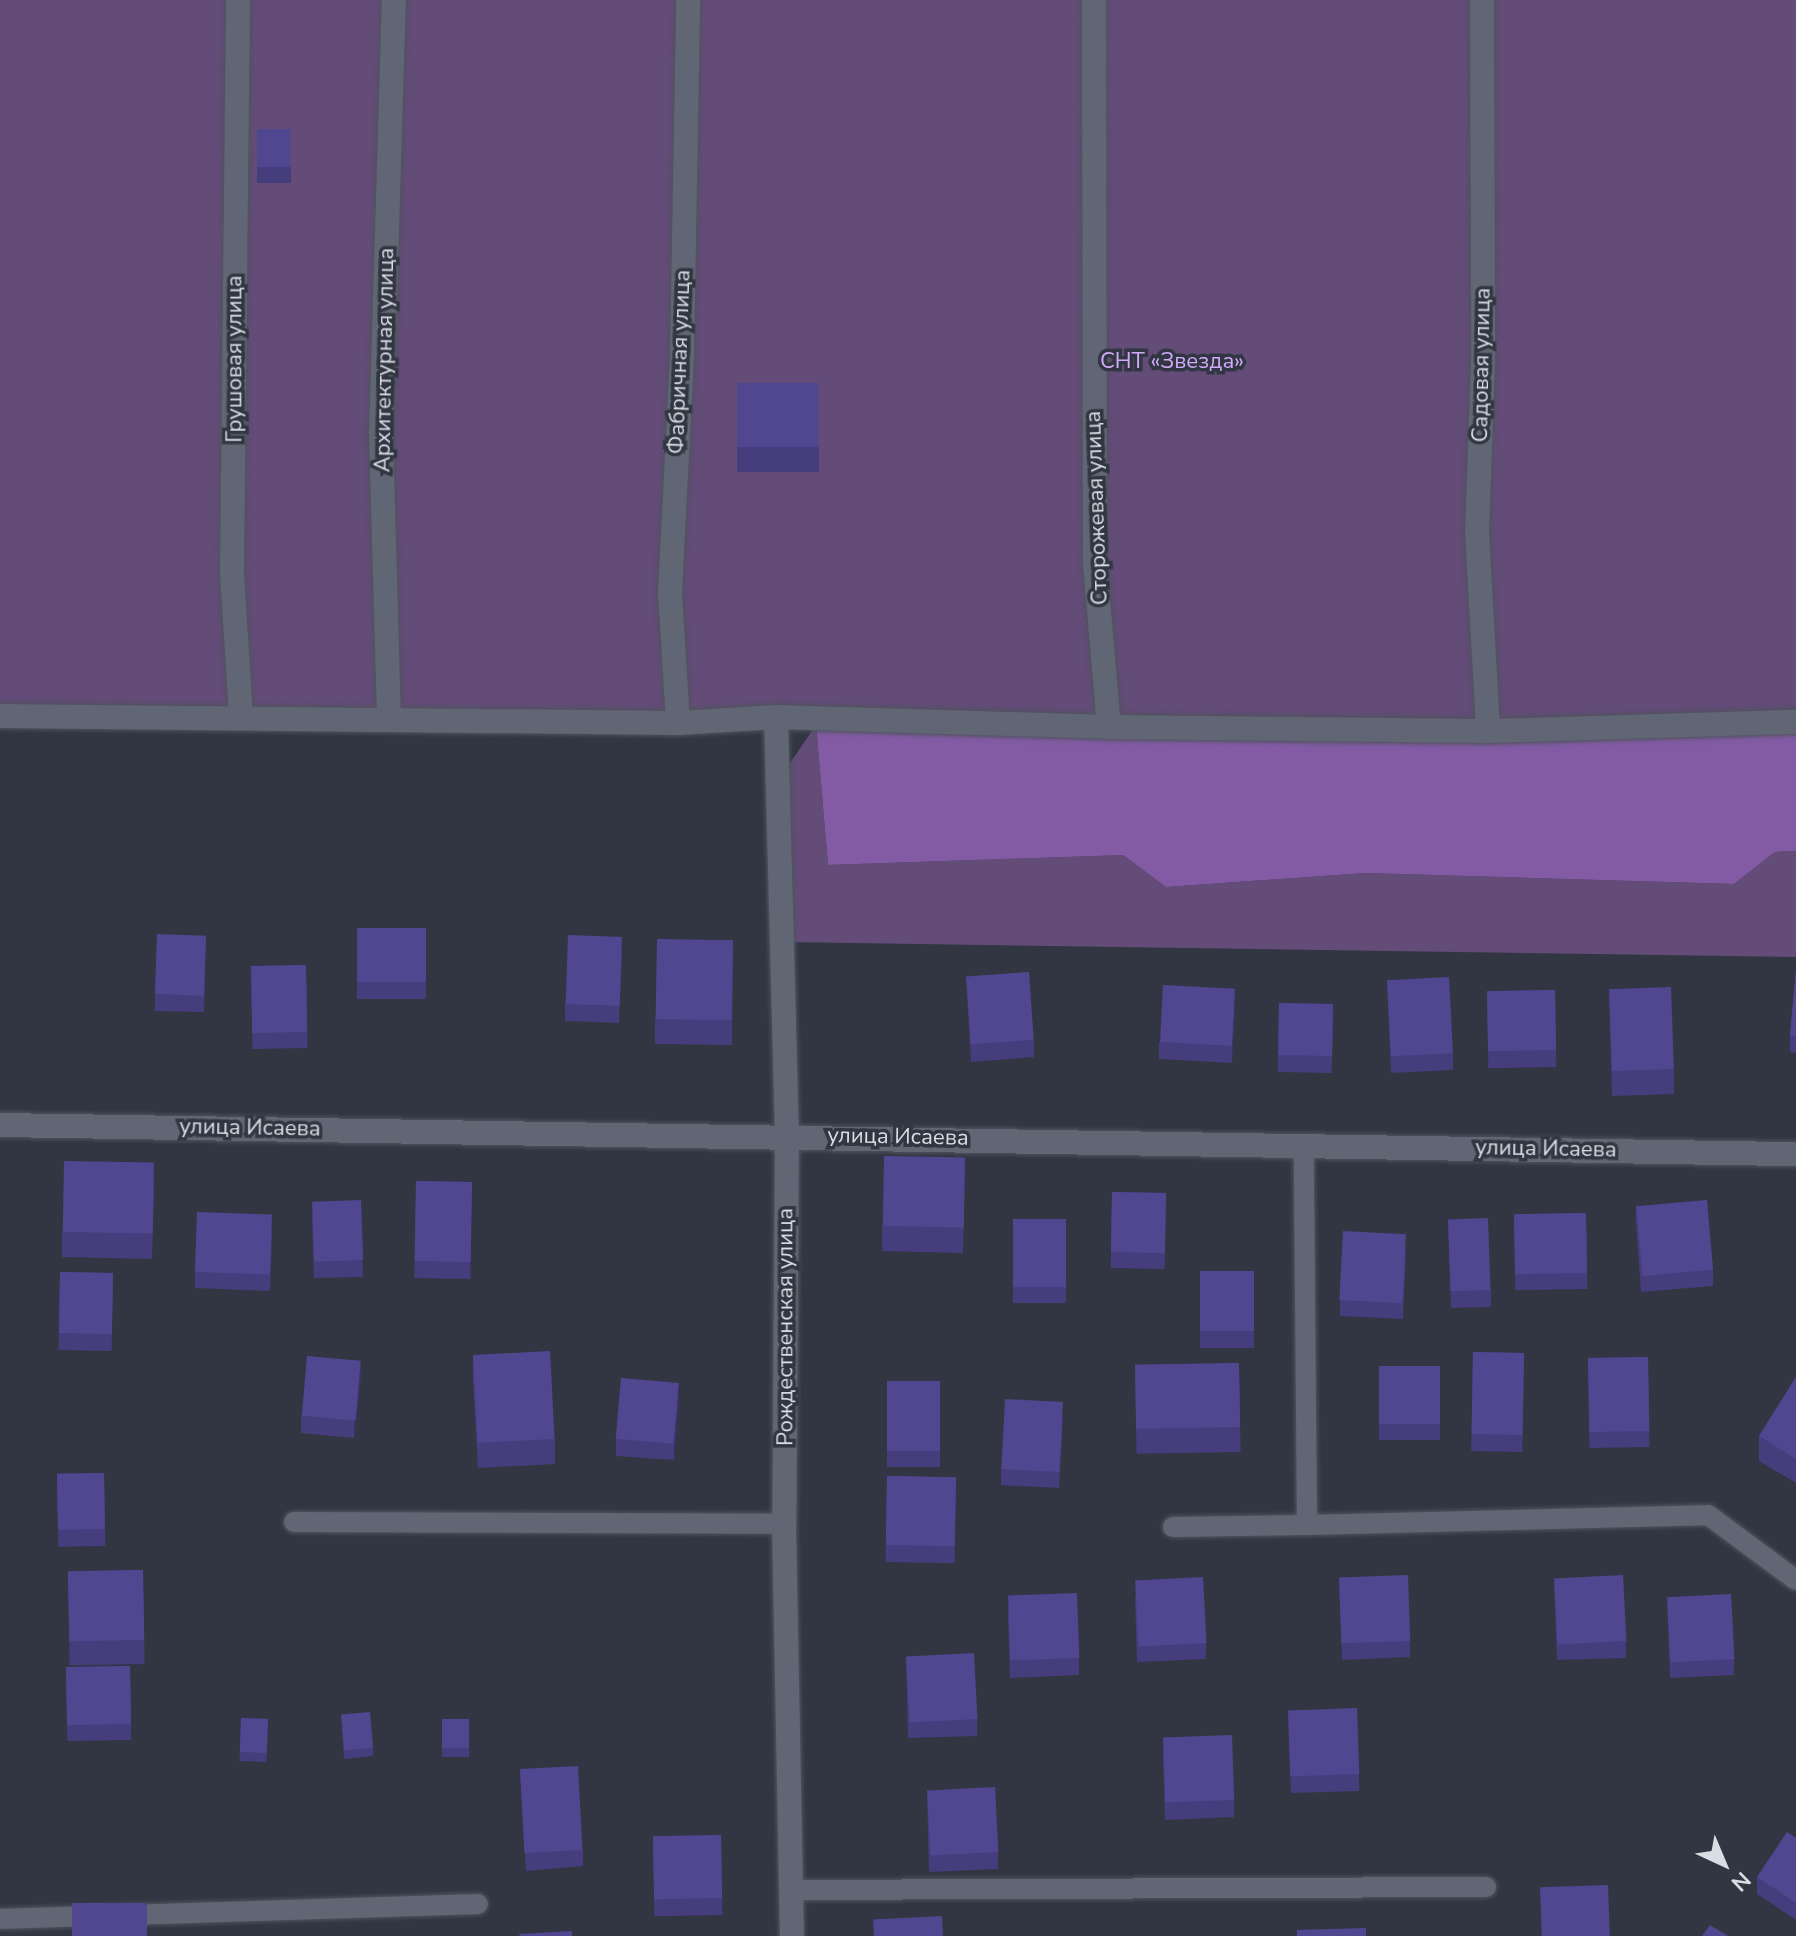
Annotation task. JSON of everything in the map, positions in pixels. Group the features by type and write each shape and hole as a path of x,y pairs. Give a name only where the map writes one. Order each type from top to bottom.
{"street":[{"name":"Грушовая улица","path":"238,0 232,573 241,718"},
{"name":"Архитектурная улица","path":"389,720 381,433 394,0"},
{"name":"Фабричная улица","path":"678,723 670,593 682,355 688,0"},
{"name":"Сторожевая улица","path":"1094,0 1095,564 1109,727"},
{"name":"Садовая улица","path":"1482,0 1483,362 1477,532 1488,731"},
{"path":"0,716 678,723 776,717 1109,727 1488,731 1796,722"},
{"name":"Рождественская улица","path":"776,717 787,1135 784,1524 792,1936"},
{"name":"улица Исаева","path":"0,1125 787,1135 1796,1154"}],"lane":[{"path":"1304,1145 1307,1525"},
{"path":"1173,1527 1708,1515 1796,1580"},
{"path":"294,1522 784,1524"},
{"path":"790,1890 1486,1887"},
{"path":"0,1919 478,1904"}],"green space":[{"name":"СНТ «Звезда»","path":"0,0 1796,0 1796,726 816,724 828,865 1123,855 1166,887 1366,873 1734,884 1775,852 1796,851 1796,957 786,942 790,763 816,725 0,721"}],"shaded area":[{"path":"816,724 1796,726 1796,851 1775,852 1734,884 1366,873 1166,887 1123,855 828,865"}],"building":[{"path":"257,129 291,129 291,167 257,167"},
{"path":"737,383 819,383 819,447 737,447"},
{"path":"357,928 426,928 426,982 357,982"},
{"path":"157,934 206,936 204,996 155,994"},
{"path":"568,935 622,937 620,1006 566,1004"},
{"path":"657,939 733,940 732,1020 656,1019"},
{"path":"306,965 307,1032 252,1033 251,966"},
{"path":"1796,970 1796,1036 1790,1036"},
{"path":"1029,972 1034,1040 971,1044 966,976"},
{"path":"1449,977 1453,1053 1391,1056 1387,980"},
{"path":"1163,985 1235,989 1232,1046 1160,1042"},
{"path":"1671,987 1674,1069 1612,1071 1609,989"},
{"path":"1555,990 1556,1050 1488,1051 1487,991"},
{"path":"1279,1003 1333,1004 1332,1056 1278,1055"},
{"path":"884,1156 965,1157 964,1227 883,1226"},
{"path":"64,1161 154,1163 153,1234 63,1232"},
{"path":"416,1181 472,1182 471,1262 415,1261"},
{"path":"1112,1192 1166,1193 1165,1253 1111,1252"},
{"path":"361,1200 363,1260 314,1262 312,1202"},
{"path":"1707,1200 1713,1270 1642,1276 1636,1206"},
{"path":"197,1212 272,1215 270,1275 195,1272"},
{"path":"1586,1213 1587,1273 1515,1274 1514,1214"},
{"path":"1488,1218 1491,1290 1451,1291 1448,1219"},
{"path":"1013,1219 1066,1219 1066,1287 1013,1287"},
{"path":"1343,1231 1406,1234 1402,1303 1339,1300"},
{"path":"1200,1271 1254,1271 1254,1331 1200,1331"},
{"path":"60,1272 113,1273 112,1334 59,1333"},
{"path":"550,1351 555,1439 478,1443 473,1355"},
{"path":"1473,1352 1524,1353 1523,1435 1472,1434"},
{"path":"307,1356 361,1361 356,1420 302,1416"},
{"path":"1648,1357 1649,1431 1589,1432 1588,1358"},
{"path":"1239,1363 1240,1427 1136,1429 1135,1365"},
{"path":"1379,1366 1440,1366 1440,1424 1379,1424"},
{"path":"1796,1377 1796,1459 1759,1436"},
{"path":"621,1378 679,1383 673,1444 616,1439"},
{"path":"887,1381 940,1381 940,1451 887,1451"},
{"path":"1005,1399 1063,1402 1059,1472 1001,1469"},
{"path":"104,1473 105,1529 58,1530 57,1474"},
{"path":"887,1476 956,1477 955,1546 886,1545"},
{"path":"143,1570 144,1640 69,1641 68,1571"},
{"path":"1408,1575 1410,1641 1341,1643 1339,1577"},
{"path":"1623,1575 1626,1641 1558,1645 1554,1579"},
{"path":"1203,1577 1206,1643 1139,1646 1135,1581"},
{"path":"1077,1593 1079,1658 1010,1660 1008,1595"},
{"path":"1731,1594 1734,1659 1670,1662 1667,1597"},
{"path":"974,1653 977,1719 910,1722 906,1657"},
{"path":"130,1666 131,1724 67,1725 66,1667"},
{"path":"1357,1708 1359,1774 1290,1776 1288,1710"},
{"path":"370,1712 373,1748 344,1750 341,1715"},
{"path":"241,1718 268,1719 267,1753 240,1752"},
{"path":"442,1719 469,1719 469,1748 442,1748"},
{"path":"1232,1735 1234,1800 1165,1802 1163,1737"},
{"path":"578,1766 582,1850 524,1853 520,1769"},
{"path":"995,1787 998,1852 930,1855 927,1791"},
{"path":"1787,1832 1796,1838 1796,1903 1757,1877"},
{"path":"721,1835 722,1898 654,1899 653,1836"},
{"path":"1608,1885 1610,1936 1542,1936 1540,1887"},
{"path":"72,1903 147,1903 147,1936 72,1936"},
{"path":"942,1916 943,1936 874,1936 873,1920"},
{"path":"1710,1925 1728,1936 1702,1936"},
{"path":"1366,1928 1366,1936 1297,1936 1297,1930"},
{"path":"572,1931 572,1936 519,1934"}]}
